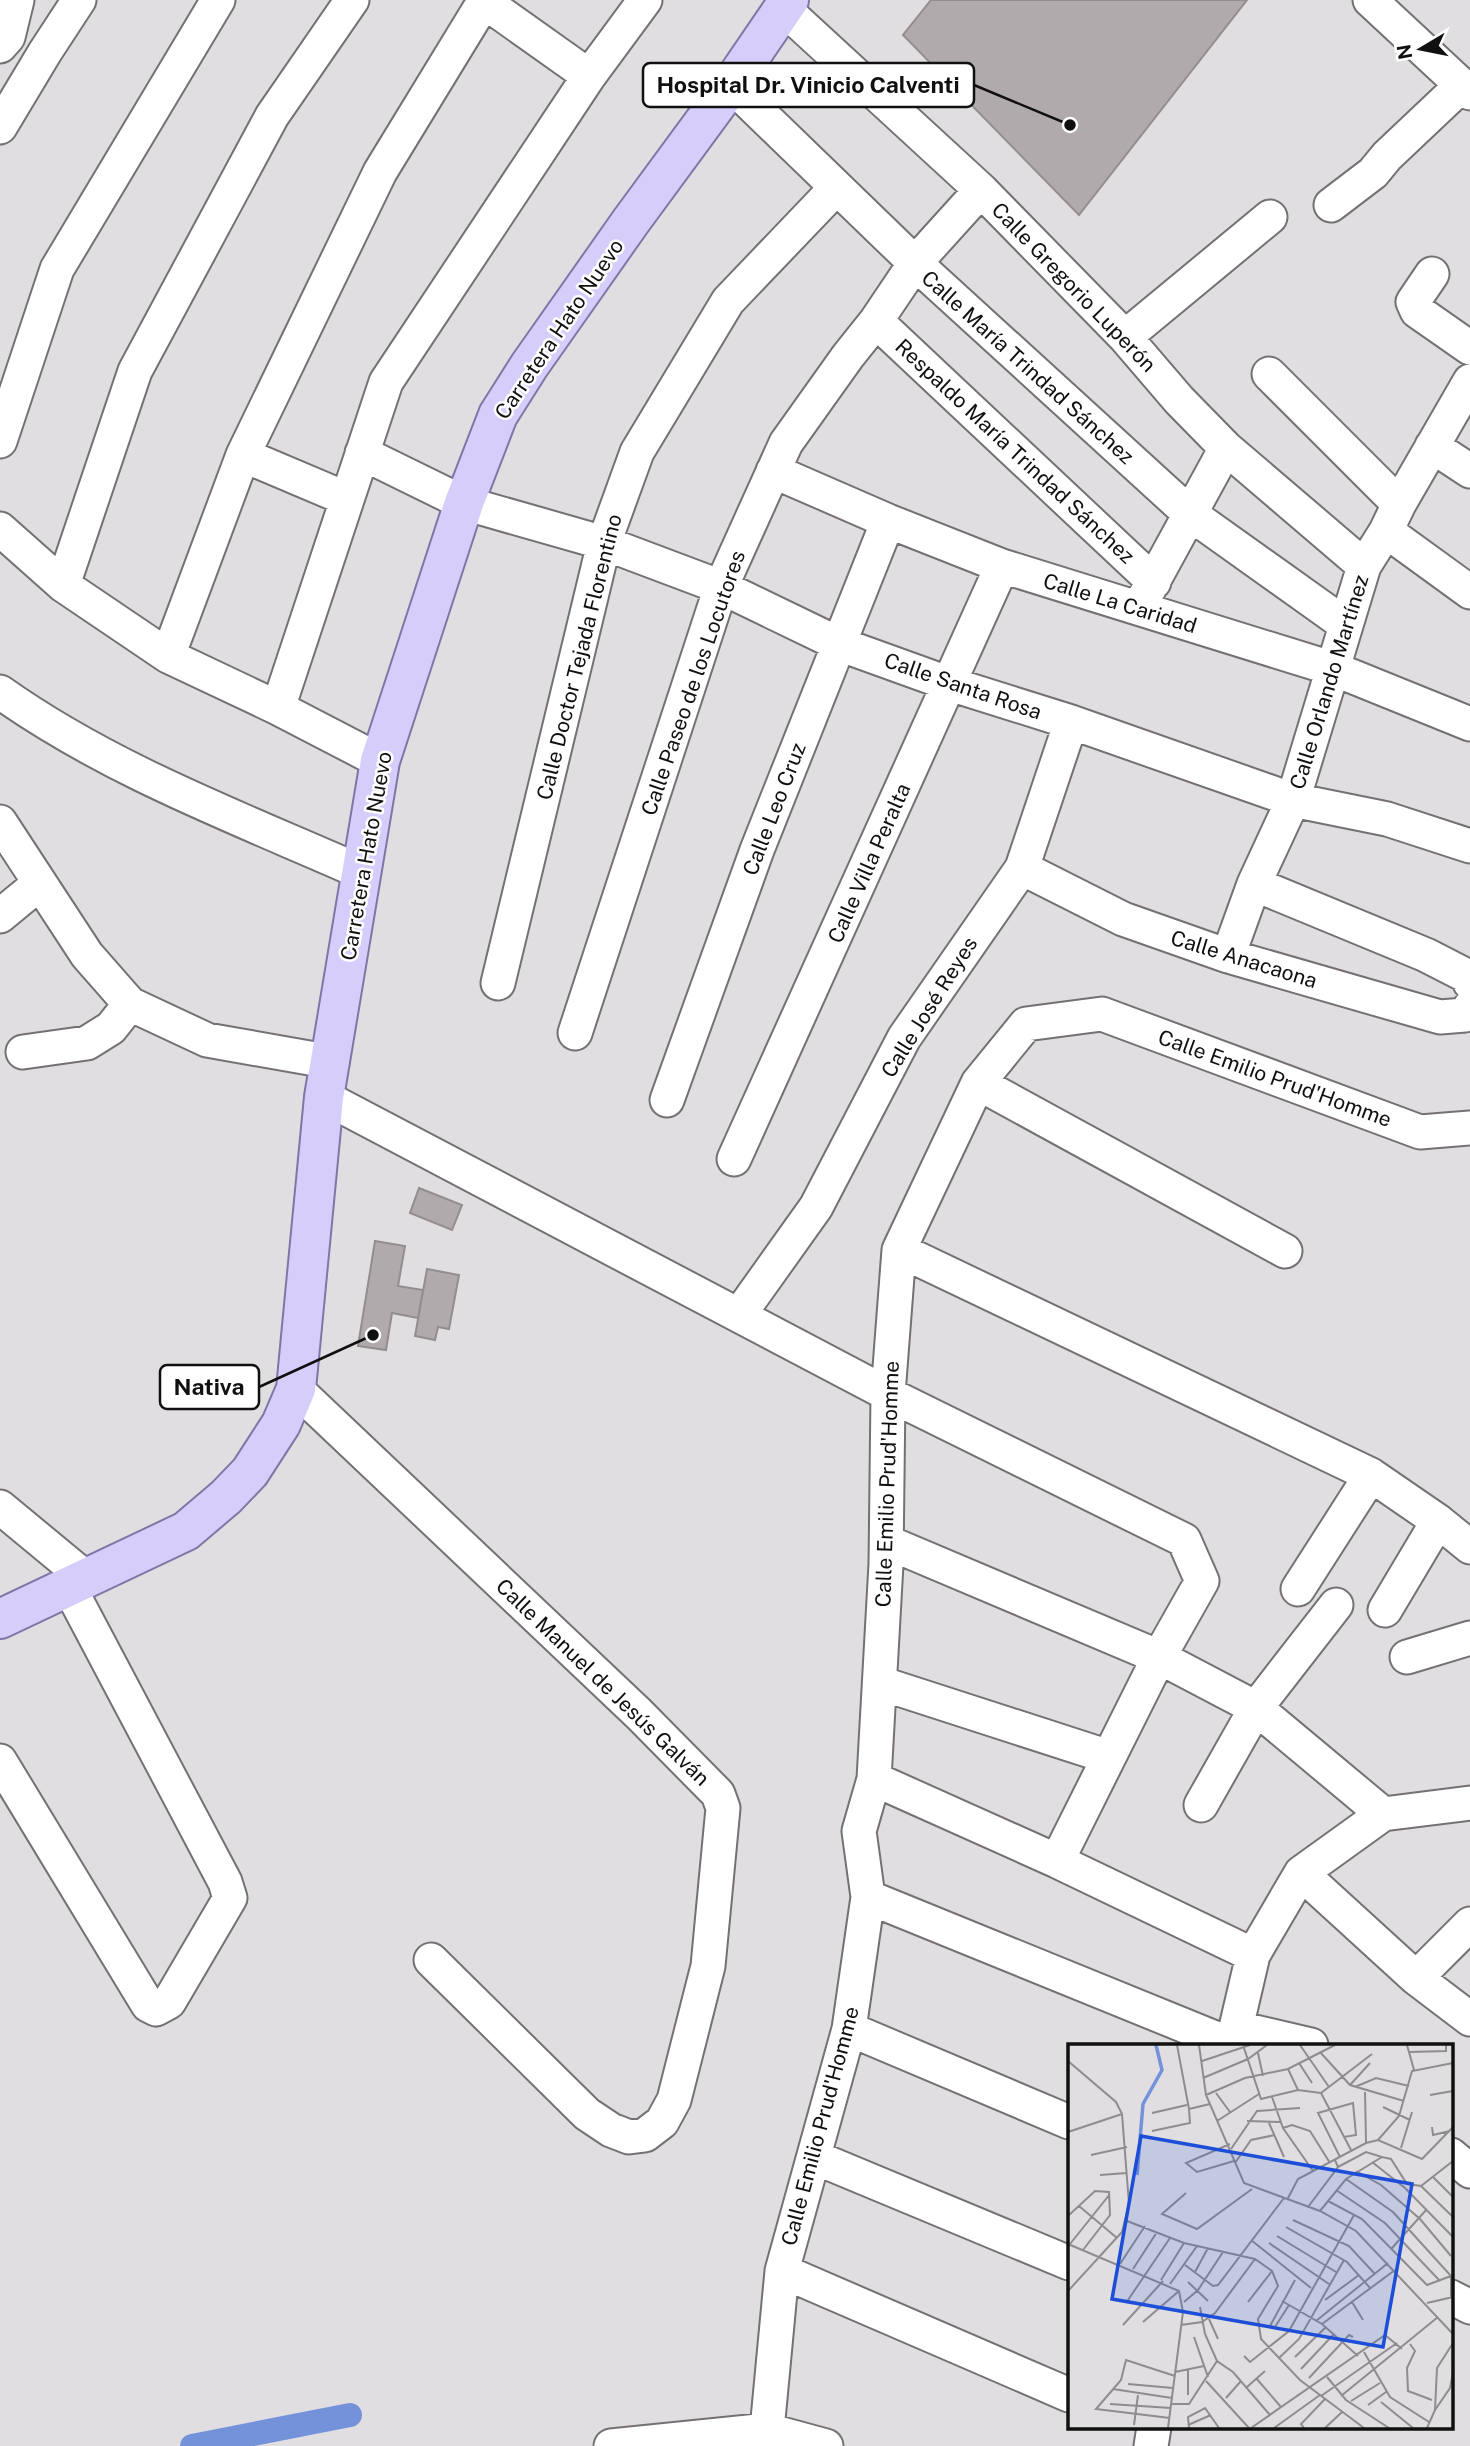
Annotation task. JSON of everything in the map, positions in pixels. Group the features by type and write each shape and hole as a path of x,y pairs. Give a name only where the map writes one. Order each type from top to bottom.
{"main road":[{"name":"Carretera Hato Nuevo","path":"0,1619 186,1531 226,1497 250,1472 281,1424 296,1389 328,1079 380,761 464,503 498,415 529,366 786,4"}],"street":[{"path":"0,46 8,37 17,0"},
{"path":"0,127 79,0"},
{"path":"0,441 57,269 218,0"},
{"path":"63,585 135,371 272,116 352,0"},
{"path":"168,656 243,455 380,172 484,0 589,76"},
{"path":"278,708 386,382 589,76 645,0"},
{"path":"1331,205 1373,173 1387,156 1465,90 1370,0"},
{"name":"Calle Gregorio Luperón","path":"786,4 981,190 1125,337 1179,400 1226,448 1364,566"},
{"name":"Calle María Trindad Sánchez","path":"731,85 915,263 1189,513 1346,625"},
{"name":"Calle Doctor Tejada Florentino","path":"498,984 604,543 637,452 728,302 836,188"},
{"name":"Calle Paseo de los Locutores","path":"575,1032 721,587 786,443 915,263 981,190"},
{"path":"1125,337 1270,217"},
{"path":"1432,274 1413,302 1416,311 1470,348"},
{"name":"Respaldo María Trindad Sánchez","path":"876,321 1146,595"},
{"path":"1269,374 1393,518 1470,592"},
{"name":"Calle Orlando Martínez","path":"1228,956 1254,884 1293,800 1364,566 1470,381"},
{"path":"1432,446 1470,471"},
{"path":"1146,595 1226,448"},
{"name":"Calle Santa Rosa","path":"362,453 464,503 604,543 721,587 839,644 950,684 1071,722 1293,800 1387,819 1470,846"},
{"path":"243,455 347,499"},
{"name":"Calle La Caridad","path":"773,471 888,521 1002,566 1146,595 1470,724"},
{"name":"Calle Leo Cruz","path":"667,1100 757,850 888,521"},
{"path":"0,528 63,585 168,656 278,708 380,761"},
{"name":"Calle Villa Peralta","path":"734,1159 1002,566"},
{"path":"0,692 78,740 146,777 361,872"},
{"name":"Calle José Reyes","path":"739,1315 816,1207 904,1038 1022,868 1071,722"},
{"path":"0,822 87,955 130,1004 206,1040 328,1079 739,1315 888,1394 1184,1539 1202,1581 1159,1657 1058,1861"},
{"name":"Calle Anacaona","path":"1022,868 1123,919 1228,956 1440,1017 1465,1015 1470,1007"},
{"path":"0,916 40,883"},
{"path":"1254,884 1426,956 1467,976 1470,983"},
{"path":"23,1052 87,1043 111,1028 130,1004"},
{"name":"Calle Emilio Prud'Homme","path":"767,2430 782,2271 849,2029 868,1897 859,1831 874,1779 887,1542 888,1394 900,1250 978,1083 1026,1024 1102,1014 1420,1132 1470,1128"},
{"path":"978,1083 1285,1251"},
{"path":"900,1250 1371,1475 1438,1521 1470,1547"},
{"name":"Calle Manuel de Jesús Galván","path":"296,1389 639,1714 718,1794 723,1808 708,1966 674,2100 662,2122 645,2135 629,2137 611,2130 587,2114 431,1960"},
{"path":"1298,1589 1371,1475"},
{"path":"0,1507 78,1583 225,1882 230,1898 169,2002 162,2008 156,2009 148,2005 0,1761"},
{"path":"1385,1610 1438,1521"},
{"path":"887,1542 1159,1657 1256,1708 1383,1814"},
{"path":"1201,1805 1256,1708 1336,1605"},
{"path":"1406,1657 1470,1638"},
{"path":"880,1683 1109,1757"},
{"path":"874,1779 1058,1861 1252,1955"},
{"path":"1234,2039 1252,1955 1301,1873 1383,1814 1470,1803"},
{"path":"1301,1873 1416,1978 1470,2019"},
{"path":"868,1897 1234,2039 1298,2044"},
{"path":"1416,1978 1470,1924"},
{"path":"849,2029 1068,2122"},
{"path":"1452,2156 1470,2171"},
{"path":"814,2157 1068,2263"},
{"path":"782,2271 1068,2395"},
{"path":"1452,2298 1470,2308"},
{"path":"1151,2446 1154,2428"},
{"path":"611,2446 767,2430 826,2446"}],"building":[{"path":"931,0 1247,0 1079,215 903,35"},
{"path":"419,1188 462,1205 452,1230 410,1213"},
{"path":"375,1241 405,1246 398,1286 423,1290 418,1318 392,1313 386,1350 358,1346"},
{"path":"427,1269 459,1275 449,1329 438,1327 435,1340 415,1336"}],"waterway":[{"path":"192,2446 350,2415"}],"place":[{"name":"Hospital Dr. Vinicio Calventi","path":"1070,125"},
{"name":"Nativa","path":"373,1335"}]}
